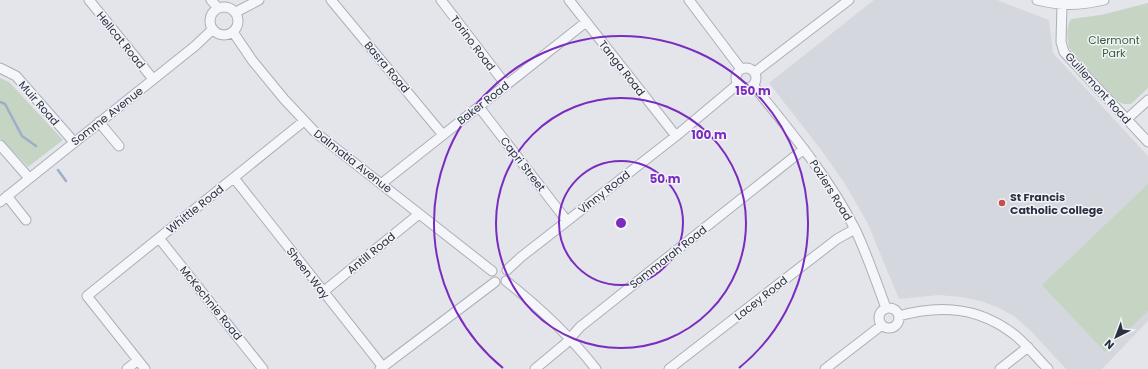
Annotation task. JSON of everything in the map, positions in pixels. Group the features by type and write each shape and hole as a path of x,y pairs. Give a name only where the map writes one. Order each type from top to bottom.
{"street":[{"name":"Hellcat Road","path":"90,0 153,80"},
{"path":"211,0 218,8"},
{"path":"236,12 259,0"},
{"name":"Basra Road","path":"331,0 443,135"},
{"name":"Torino Road","path":"441,0 506,85"},
{"name":"Tanga Road","path":"569,0 676,136"},
{"path":"754,72 849,0"},
{"path":"1037,0 1062,5 1078,5 1104,0"},
{"path":"691,1 741,69"},
{"name":"Guillemont Road","path":"1062,5 1061,42 1064,52 1148,142"},
{"path":"222,6 230,7 236,12 239,19 237,27 233,32 222,35 211,26 210,17 214,10 218,8 222,6"},
{"name":"Baker Road","path":"381,184 586,22"},
{"name":"Somme Avenue","path":"3,199 205,38 213,29"},
{"name":"Dalmatia Avenue","path":"233,32 252,60 315,132 492,271"},
{"name":"Muir Road","path":"0,68 16,76 74,142"},
{"path":"750,68 754,72 756,77 753,85 744,88 738,84 736,77 738,71 741,69 750,68"},
{"name":"Vinny Road","path":"507,270 676,136 738,84"},
{"name":"Poziers Road","path":"753,85 825,178 855,229 870,262 886,308"},
{"path":"1127,119 1148,100"},
{"name":"Capri Street","path":"479,107 567,221"},
{"name":"Whittle Road","path":"138,360 86,296 304,121"},
{"path":"99,122 119,146"},
{"path":"0,146 30,178"},
{"name":"Sammarah Road","path":"536,369 556,352 580,327 804,149"},
{"name":"Sheen Way","path":"234,178 382,368"},
{"path":"3,199 26,220"},
{"name":"Antill Road","path":"323,292 419,214"},
{"name":"Lacey Road","path":"669,369 837,240 855,229"},
{"name":"McKechnie Road","path":"159,238 264,369"},
{"path":"495,282 491,277 492,271 499,266 507,270 508,276 506,281"},
{"path":"506,281 535,305 570,338 596,369"},
{"path":"382,368 495,282 500,283 506,281"},
{"path":"886,308 894,309 899,316 898,323 894,327 887,328 882,325 879,319 880,312 886,308"},
{"path":"899,316 930,310 954,309 973,313 1004,327 1028,347 1048,369"},
{"path":"826,369 882,325"},
{"path":"1000,369 1028,347"},
{"path":"126,369 138,360 145,369"}],"shaded area":[{"name":"St Francis Catholic College","path":"874,0 997,0 1049,20 1053,53 1148,156 1148,321 1102,369 1066,369 1031,331 1014,316 981,301 939,295 899,299 867,222 845,184 822,151 769,83"}],"green space":[{"name":"Clermont Park","path":"1148,3 1148,88 1131,104 1123,104 1116,100 1069,48 1067,37 1068,26 1071,19 1101,15"},
{"path":"0,78 9,82 63,140 28,167 0,138"},
{"path":"1148,184 1148,311 1105,352 1042,285"}],"waterway":[{"path":"0,102 5,104 22,136 36,146"},
{"path":"58,170 66,181"}],"place":[{"name":"St Francis Catholic College","path":"1002,203"}]}
